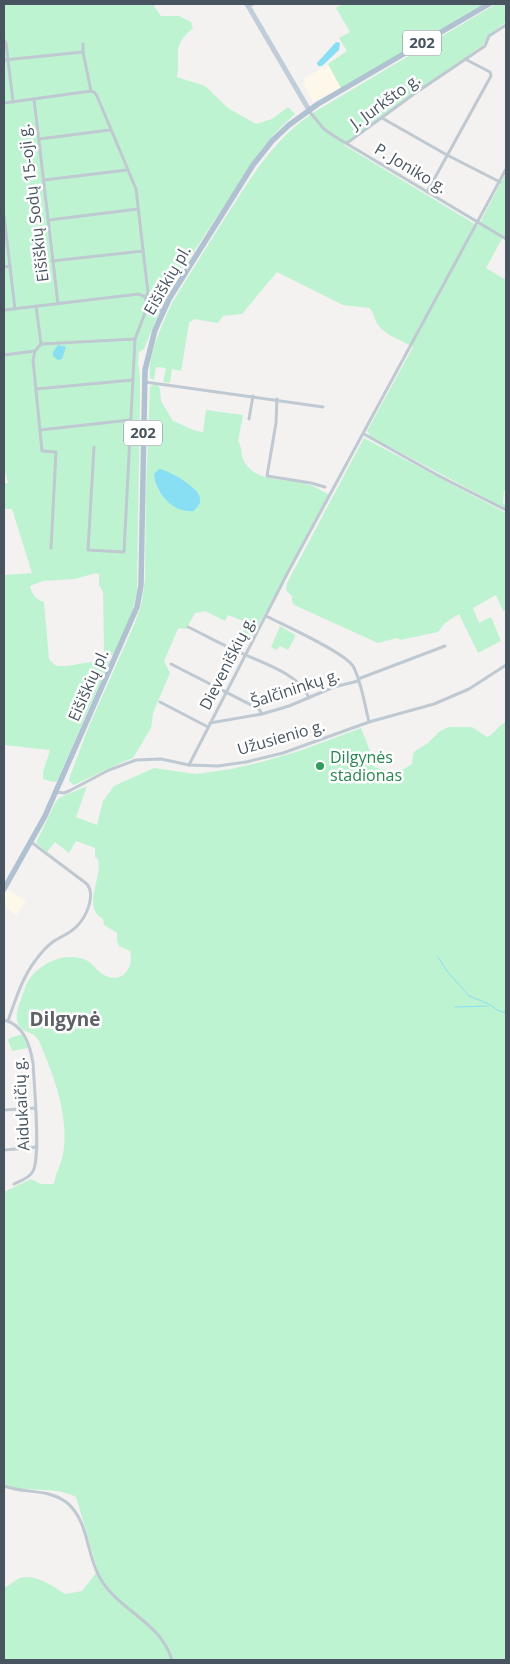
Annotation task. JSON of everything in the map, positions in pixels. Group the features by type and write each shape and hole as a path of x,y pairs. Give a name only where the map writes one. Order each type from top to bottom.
{"main road":[{"name":"Eišiškių pl.","path":"4,889 31,842 56,792 131,624 139,600 144,382 148,355 163,311 253,166 283,130 309,110 489,4"},
{"path":"250,5 309,110"}],"street":[{"name":"J. Jurkšto g.","path":"347,144 484,46 489,36 506,25"},
{"path":"4,40 6,43 6,60 13,102"},
{"path":"83,44 90,91"},
{"path":"6,60 83,52"},
{"path":"427,192 491,76 490,72 465,59"},
{"path":"4,103 90,91 94,92 97,96 136,189 148,294 145,298"},
{"name":"Eišiškių Sodų 15-oji g.","path":"34,99 58,304"},
{"name":"P. Joniko g.","path":"309,110 324,129 506,239"},
{"path":"382,118 447,155 500,182"},
{"path":"39,139 110,130"},
{"name":"Dieveniškių g.","path":"189,765 288,572 506,169"},
{"path":"44,180 128,170"},
{"path":"48,220 138,209"},
{"path":"4,216 15,308"},
{"path":"52,261 143,251"},
{"path":"4,267 10,266"},
{"path":"4,310 139,294 145,298 148,305 135,339 124,552 88,550 94,447"},
{"path":"148,305 163,311"},
{"path":"36,306 41,344"},
{"path":"51,548 56,452 42,451 33,360 35,351 41,344 135,339"},
{"path":"4,355 35,351"},
{"path":"36,389 133,380"},
{"path":"144,382 277,399 323,407"},
{"path":"249,418 253,396"},
{"path":"277,399 276,423 267,476 325,487"},
{"path":"40,430 130,420"},
{"path":"363,434 506,510"},
{"path":"266,616 344,657 352,664 369,722"},
{"path":"188,627 272,666 304,687 310,698"},
{"name":"Šalčininkų g.","path":"209,725 262,714 310,698 334,687 358,680 445,646"},
{"path":"171,664 260,709 262,714"},
{"name":"Užusienio g.","path":"56,792 64,793 69,791 131,761 161,759 189,765 226,765 268,757 302,747 369,722 419,709 450,698 469,689 506,665"},
{"path":"160,702 209,725"},
{"name":"Aidukaičių g.","path":"14,1184 30,1176 33,1172 37,1147 33,1063 29,1045 19,1029 6,1021 33,964 51,944 77,926 87,912 90,894 88,886 31,842"},
{"path":"4,1110 35,1108"},
{"path":"4,1150 37,1147"},
{"path":"4,1486 12,1489 50,1494 68,1504 77,1513 82,1524 90,1556 99,1577 110,1591 158,1634 166,1644 172,1660"}],"shaded area":[{"path":"328,64 341,88 313,102 305,87 304,79"},
{"path":"8,889 26,901 16,915 4,905 4,895"}],"green space":[{"path":"4,4 156,4 154,6 161,16 179,16 191,22 193,28 179,45 177,77 205,86 228,108 256,124 272,119 288,107 295,114 261,150 159,304 152,304 150,307 159,312 144,349 139,352 138,364 140,399 137,592 132,613 113,655 104,653 103,592 99,585 99,574 96,573 75,579 43,581 30,586 35,596 44,602 49,659 53,664 66,666 96,661 109,661 57,781 54,782 43,779 43,772 50,750 4,745 4,575 32,573 12,509 4,509 4,483 8,483 4,468"},
{"path":"343,4 484,4 341,88 328,64 347,51 339,38 350,32 336,8"},
{"path":"496,4 506,4 506,22 490,34 483,45 344,145 478,226 506,173 506,238 503,237 486,268 506,280 506,488 503,504 506,505 506,509 370,436 367,431 413,347 381,329 369,308 343,305 277,272 242,314 223,316 218,323 194,319 189,323 181,371 172,369 170,383 163,382 166,368 156,367 154,380 150,378 153,350 172,303 244,188 276,145 301,121 316,111"},
{"path":"158,385 161,401 173,421 195,430 203,432 206,410 243,415 238,441 242,458 251,469 257,474 271,479 315,487 328,494 328,496 252,637 243,632 243,621 228,615 225,621 205,611 195,613 186,629 178,629 164,661 170,673 153,713 151,728 133,758 74,785 69,781 70,776 89,726 141,605 145,580 150,387","holes":["164,470 192,487 188,512 175,506 160,493 154,474"]},
{"path":"364,438 506,513 506,610 503,611 496,595 473,608 479,623 491,617 501,641 478,653 459,614 445,623 438,632 378,643 294,605 292,596 286,590 287,583"},
{"path":"280,626 295,635 288,650 280,646 276,650 271,647"},
{"path":"506,722 506,1660 4,1660 4,1587 20,1578 32,1577 44,1581 65,1594 82,1591 96,1573 97,1568 76,1497 59,1491 22,1489 4,1484 4,1192 31,1179 41,1184 53,1184 62,1158 64,1145 61,1104 53,1078 38,1039 22,1029 18,1024 18,1009 29,980 35,972 51,961 60,958 79,958 88,961 103,974 115,978 120,977 127,971 131,961 130,951 119,946 117,933 104,925 103,919 97,914 94,907 94,892 99,867 98,859 95,857 95,848 76,841 69,853 55,842 47,852 36,843 55,803 59,798 87,786 76,817 97,825 103,801 114,786 154,768 196,774 231,769 302,750 361,728 374,767 397,773 412,764 415,751 428,743 440,731 449,727 472,727 487,737"},
{"path":"23,1035 28,1048 12,1051 8,1040"}],"water":[{"path":"336,42 340,43 339,50 322,66 318,66 317,63"},
{"path":"58,345 66,347 62,359 58,360 53,356 53,352"},
{"path":"159,469 169,472 197,491 200,503 194,511 187,511 173,506 162,495 155,481 154,474"}],"waterway":[{"path":"438,957 447,971 469,996 506,1013"},
{"path":"455,1007 488,1006"}],"place":[{"name":"Dilgynės stadionas","path":"320,766"}],"district":[{"name":"Dilgynė","path":"65,1019"}]}
